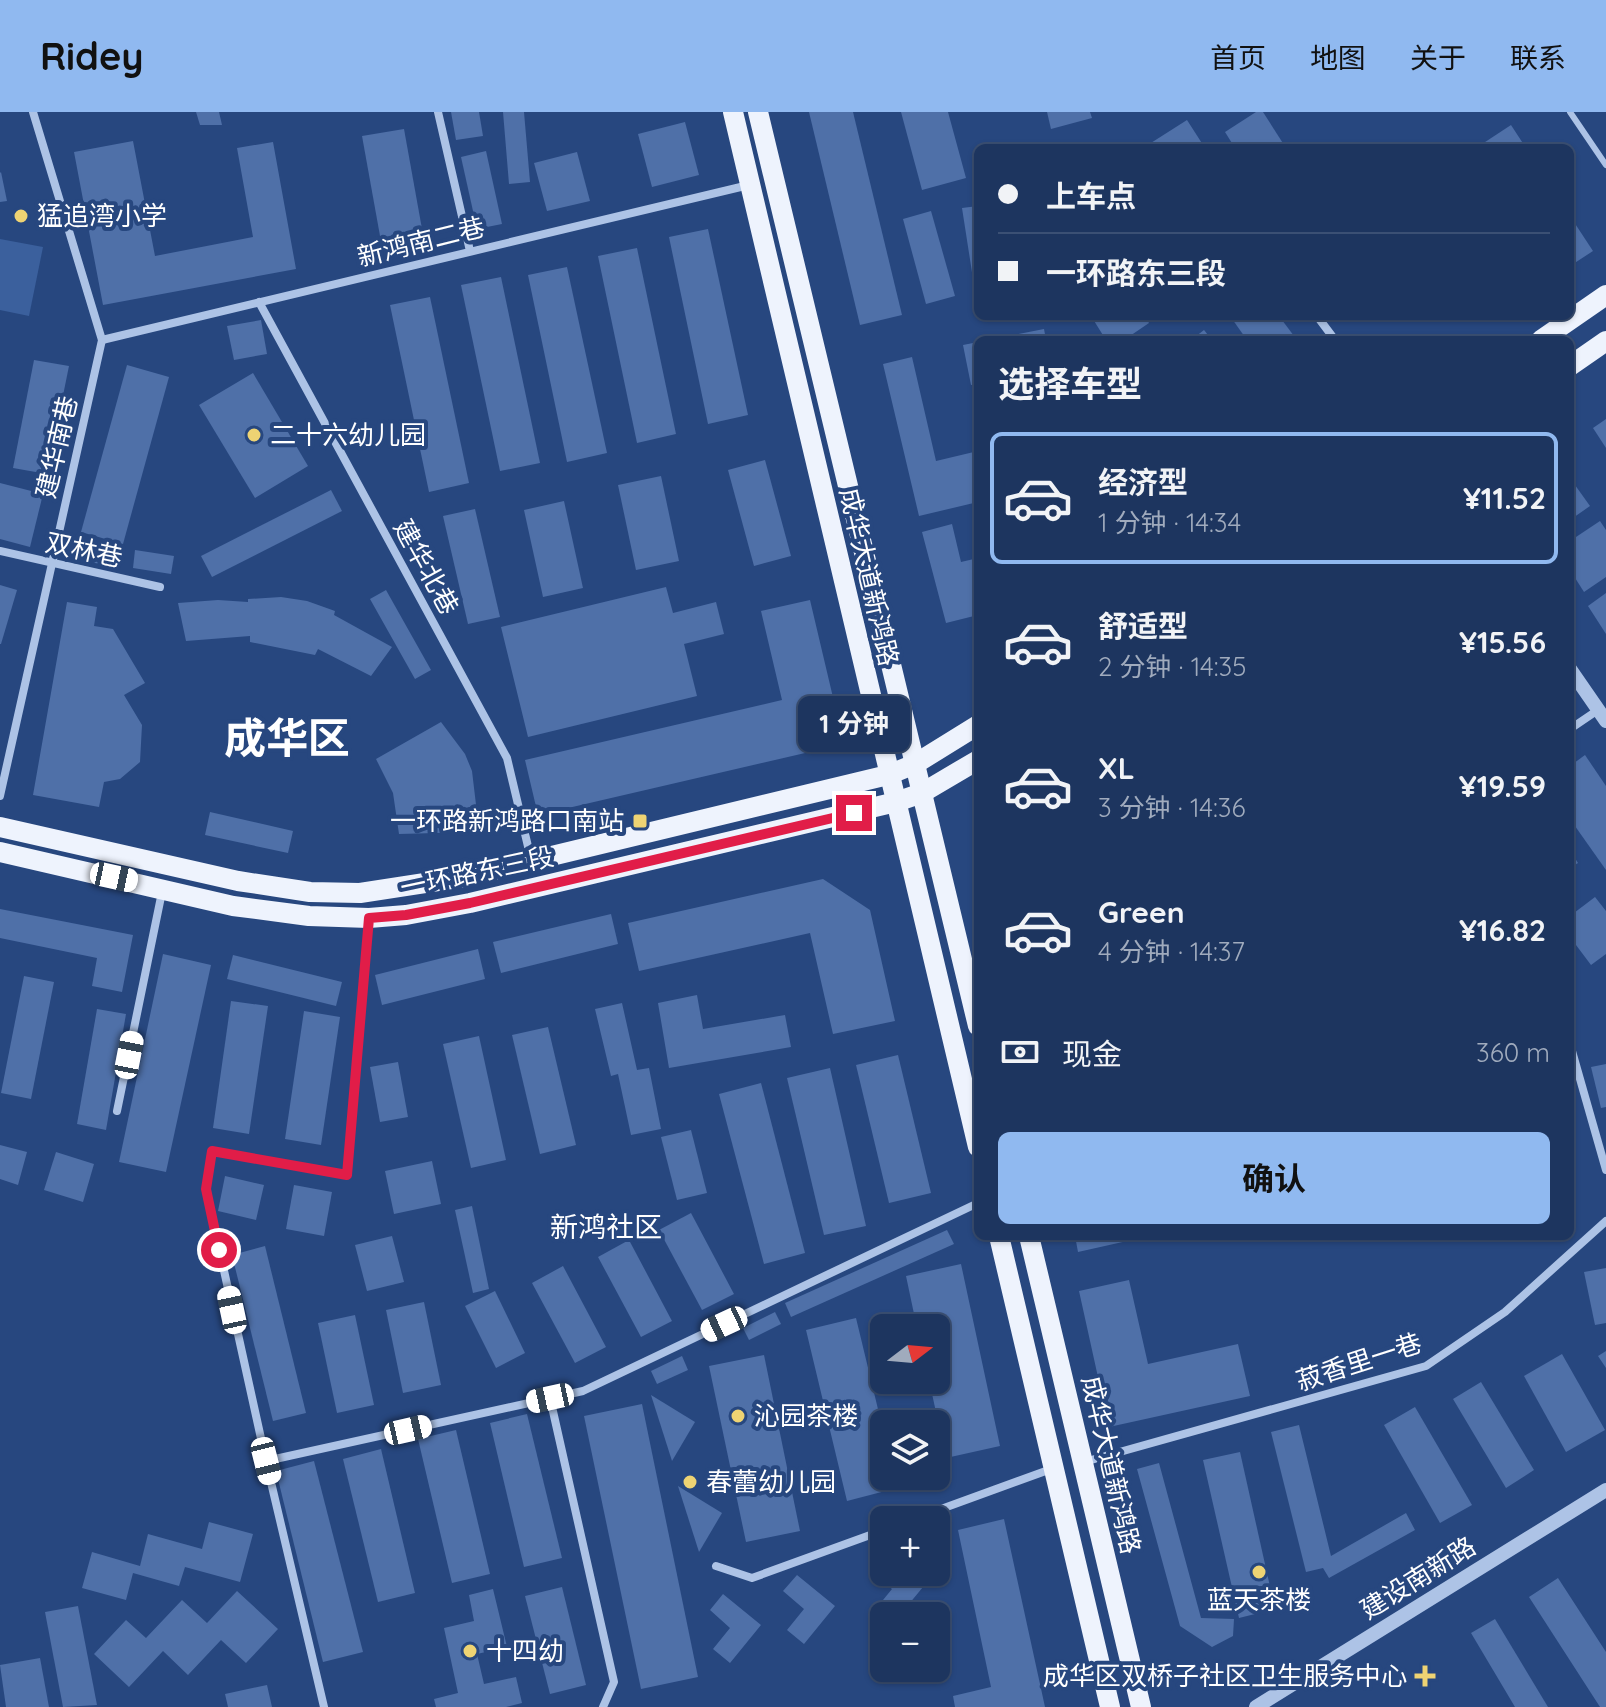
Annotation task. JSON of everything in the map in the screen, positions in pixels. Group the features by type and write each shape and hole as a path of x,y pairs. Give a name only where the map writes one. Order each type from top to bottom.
{"main road":[{"name":"成华大道新鸿路","path":"733,112 974,1130"},
{"name":"成华大道新鸿路","path":"758,112 974,1009"},
{"path":"1574,317 1606,295"},
{"path":"1547,336 1570,320"},
{"path":"1574,363 1606,341"},
{"name":"一环路东三段","path":"71,842 224,878 310,892 360,893 404,888 531,861 888,775 915,764 974,727"},
{"name":"一环路东三段","path":"65,866 274,913 369,918 406,915 470,903 896,802 922,793 974,762"},
{"path":"0,811 71,842"},
{"path":"0,827 71,842"},
{"path":"0,852 65,866"},
{"path":"0,861 65,866"},
{"path":"1000,1240 1110,1707"},
{"name":"成华大道新鸿路","path":"1030,1240 1141,1707"}],"street":[{"name":"建华南巷","path":"0,796 102,340 33,112"},
{"path":"438,112 470,251"},
{"name":"新鸿南二巷","path":"102,340 750,185"},
{"name":"建华北巷","path":"259,302 507,758 531,861"},
{"name":"双林巷","path":"0,551 160,587"},
{"path":"1574,675 1602,715 1574,727"},
{"path":"117,1111 163,888"},
{"path":"324,1707 206,1189 212,1151 347,1175 369,918"},
{"path":"1574,1058 1606,1170"},
{"path":"266,1461 583,1391 974,1205"},
{"name":"菽香里一巷","path":"1084,1462 1426,1366 1505,1312 1606,1221"},
{"path":"550,1398 614,1682 603,1707"},
{"path":"950,1506 1055,1468"},
{"name":"建设南新路","path":"1256,1707 1606,1490"},
{"path":"716,1566 752,1578 870,1535"}],"lane":[{"path":"1570,112 1606,165"}],"shaded area":[{"path":"0,239 43,247 29,316 0,310"}],"building":[{"path":"196,112 219,112 222,125 200,125"},
{"path":"451,112 479,112 483,136 456,140"},
{"path":"503,112 524,112 530,182 509,184"},
{"path":"809,112 853,112 902,315 860,325"},
{"path":"901,112 948,112 966,178 922,190"},
{"path":"1047,112 1090,112 1092,118 1051,129"},
{"path":"1256,112 1263,112 1283,144 1232,144 1225,132"},
{"path":"1187,120 1202,144 1149,144"},
{"path":"685,122 699,175 652,187 638,134"},
{"path":"1511,125 1523,144 1482,144"},
{"path":"404,129 424,240 382,247 362,136"},
{"path":"133,141 155,256 253,237 237,148 273,142 296,269 103,305 74,152"},
{"path":"486,151 502,224 477,229 461,157"},
{"path":"577,152 590,201 547,211 534,163"},
{"path":"0,173 7,201 0,202"},
{"path":"974,206 974,285 962,208"},
{"path":"931,211 955,296 926,304 903,219"},
{"path":"1574,222 1593,251 1574,263"},
{"path":"708,229 748,415 708,424 669,237"},
{"path":"637,248 676,434 637,443 598,256"},
{"path":"567,267 607,453 567,462 528,275"},
{"path":"501,277 540,463 500,471 461,285"},
{"path":"430,297 469,483 429,492 390,305"},
{"path":"261,320 267,354 234,360 227,326"},
{"path":"1094,320 1147,320 1149,323 1130,336 1104,336"},
{"path":"1233,320 1282,320 1294,336 1244,336"},
{"path":"1044,329 1045,336 1009,336"},
{"path":"974,343 974,385 971,385 963,345"},
{"path":"912,357 936,461 974,452 974,503 919,516 883,364"},
{"path":"34,360 69,366 47,474 13,468"},
{"path":"127,365 169,377 123,544 81,532"},
{"name":"二十六幼儿园","path":"253,373 308,466 255,498 199,405"},
{"path":"1606,419 1606,448 1593,428"},
{"path":"765,460 791,556 754,566 728,470"},
{"path":"661,476 679,561 636,570 618,485"},
{"path":"0,483 43,494 30,547 0,539"},
{"path":"1574,484 1590,506 1574,517"},
{"path":"331,490 342,511 212,577 201,556"},
{"path":"564,501 583,588 543,597 524,510"},
{"path":"475,509 500,617 468,624 443,516"},
{"path":"1600,521 1606,530 1606,577 1584,592 1574,576 1574,538"},
{"path":"952,524 961,562 974,559 974,616 946,623 922,532"},
{"path":"86,548 115,554 113,566 83,561"},
{"path":"135,550 174,556 171,574 133,568"},
{"path":"0,585 17,590 1,644 0,644"},
{"path":"666,587 673,613 716,602 724,634 684,644 697,696 528,737 501,627"},
{"path":"386,590 431,670 415,679 370,599"},
{"path":"1606,593 1606,634 1588,606"},
{"path":"281,597 307,601 335,611 334,615 392,647 371,676 318,649 315,655 250,642 250,636 186,641 178,603 218,600 248,602 248,599"},
{"path":"810,600 844,744 538,815 525,760 782,700 761,611"},
{"path":"67,602 97,607 94,626 113,629 145,683 124,695 142,725 140,762 120,779 104,782 99,807 33,795"},
{"path":"441,722 465,754 472,771 477,813 473,832 399,834 393,793 376,759"},
{"path":"1585,755 1606,786 1606,870 1574,825 1574,763"},
{"path":"210,812 293,831 288,853 205,835"},
{"path":"823,879 870,910 895,1021 833,1034 810,933 639,971 628,923"},
{"path":"1595,897 1606,911 1606,954 1591,965 1574,942 1574,913"},
{"path":"0,909 133,935 122,992 92,986 97,958 0,938"},
{"path":"611,914 618,944 501,973 493,942"},
{"path":"478,949 485,979 382,1005 375,975"},
{"path":"163,954 211,965 166,1172 119,1162"},
{"path":"233,955 342,982 336,1006 227,979"},
{"path":"24,976 54,982 31,1099 1,1093"},
{"path":"697,995 703,1029 785,1015 791,1047 669,1068 658,1003"},
{"path":"231,1001 268,1006 249,1134 213,1128"},
{"path":"622,1003 637,1070 649,1068 661,1129 631,1135 618,1074 611,1076 595,1009"},
{"path":"97,1009 126,1014 106,1130 77,1124"},
{"path":"304,1011 340,1017 321,1145 285,1139"},
{"path":"548,1027 576,1145 540,1154 512,1035"},
{"path":"479,1036 506,1160 471,1168 443,1044"},
{"path":"898,1055 931,1193 889,1203 856,1065"},
{"path":"398,1062 408,1117 380,1122 370,1067"},
{"path":"1606,1064 1606,1107 1601,1108 1591,1067"},
{"path":"830,1068 866,1226 824,1235 787,1078"},
{"path":"761,1083 805,1253 764,1264 719,1094"},
{"path":"691,1130 707,1193 677,1200 661,1137"},
{"path":"0,1145 27,1152 18,1185 0,1179"},
{"path":"56,1152 94,1164 83,1202 44,1190"},
{"path":"432,1161 441,1204 394,1214 385,1171"},
{"path":"225,1176 264,1185 256,1220 218,1211"},
{"path":"294,1185 332,1192 324,1236 286,1229"},
{"path":"472,1206 489,1289 473,1293 455,1210"},
{"path":"691,1213 734,1294 702,1310 659,1230"},
{"path":"947,1230 954,1244 791,1317 785,1303"},
{"path":"392,1236 404,1282 367,1291 355,1245"},
{"path":"629,1240 672,1321 641,1337 598,1257"},
{"path":"1076,1240 1132,1240 1078,1252"},
{"path":"265,1246 306,1413 273,1421 232,1255"},
{"path":"961,1264 1000,1446 950,1457 950,1410 936,1410 932,1394 950,1394 950,1314 914,1314 906,1276"},
{"path":"563,1266 606,1347 575,1363 532,1283"},
{"path":"1606,1268 1606,1323 1595,1325 1584,1272"},
{"path":"1129,1280 1148,1364 1238,1344 1250,1396 1109,1427 1079,1291"},
{"path":"495,1291 525,1353 496,1368 465,1306"},
{"path":"424,1302 441,1385 403,1393 386,1310"},
{"path":"775,1312 781,1324 749,1340 743,1328"},
{"path":"355,1315 374,1405 337,1413 318,1323"},
{"path":"856,1318 870,1376 870,1394 874,1394 878,1410 870,1410 870,1490 889,1490 847,1501 806,1330"},
{"path":"1606,1351 1606,1368 1598,1356"},
{"path":"1562,1354 1605,1430 1566,1452 1524,1376"},
{"path":"764,1355 800,1531 746,1542 709,1366"},
{"path":"682,1356 688,1370 657,1384 651,1371"},
{"path":"1481,1382 1534,1470 1506,1488 1453,1399"},
{"path":"651,1395 695,1422 672,1461"},
{"path":"642,1404 698,1677 641,1689 584,1416"},
{"path":"1415,1407 1472,1505 1440,1523 1384,1425"},
{"path":"527,1414 562,1558 524,1567 490,1423"},
{"path":"1299,1425 1331,1556 1406,1513 1415,1530 1329,1578 1323,1568 1306,1572 1271,1432"},
{"path":"456,1430 490,1574 452,1583 418,1439"},
{"path":"381,1449 415,1593 378,1602 343,1459"},
{"path":"1240,1452 1275,1609 1239,1618 1203,1460"},
{"path":"314,1461 363,1652 323,1662 276,1471"},
{"path":"1159,1463 1201,1618 1234,1619 1233,1636 1212,1647 1180,1626 1137,1469"},
{"path":"678,1486 722,1513 699,1552"},
{"path":"1004,1519 1045,1707 955,1707 953,1696 991,1687 958,1530"},
{"path":"209,1522 253,1534 240,1582 185,1567 179,1586 133,1573 126,1600 82,1588 92,1552 140,1566 148,1534 202,1549"},
{"path":"797,1575 835,1606 804,1644 787,1630 804,1609 783,1591"},
{"path":"1558,1578 1606,1652 1606,1707 1600,1707 1529,1597"},
{"path":"888,1586 923,1587 911,1602 881,1602 892,1589"},
{"path":"562,1587 586,1685 550,1694 525,1596"},
{"name":"十四幼","path":"493,1589 507,1647 477,1654 484,1684 516,1677 522,1703 506,1707 436,1707 434,1699 458,1693 444,1628 474,1621 469,1595"},
{"path":"237,1591 278,1629 246,1663 221,1640 188,1675 163,1651 129,1687 94,1654 126,1620 146,1638 182,1600 207,1623"},
{"path":"723,1594 761,1625 730,1663 713,1649 730,1628 710,1610"},
{"path":"78,1606 97,1705 63,1707 45,1612"},
{"path":"1495,1619 1548,1707 1515,1707 1471,1633"},
{"path":"40,1658 49,1707 6,1707 0,1665"},
{"path":"267,1685 272,1707 228,1707 225,1694"}],"place":[{"name":"猛追湾小学","path":"21,216"},
{"name":"二十六幼儿园","path":"254,435"},
{"name":"一环路新鸿路口南站","path":"640,821"},
{"name":"沁园茶楼","path":"738,1416"},
{"name":"春蕾幼儿园","path":"690,1482"},
{"name":"蓝天茶楼","path":"1259,1572"},
{"name":"十四幼","path":"470,1651"},
{"name":"成华区双桥子社区卫生服务中心","path":"1425,1676"}],"district":[{"name":"成华区","path":"287,738"},
{"name":"新鸿社区","path":"606,1227"}],"route":[{"path":"219,1250 206,1189 212,1151 347,1175 369,918 406,915 470,903 854,813"}]}
